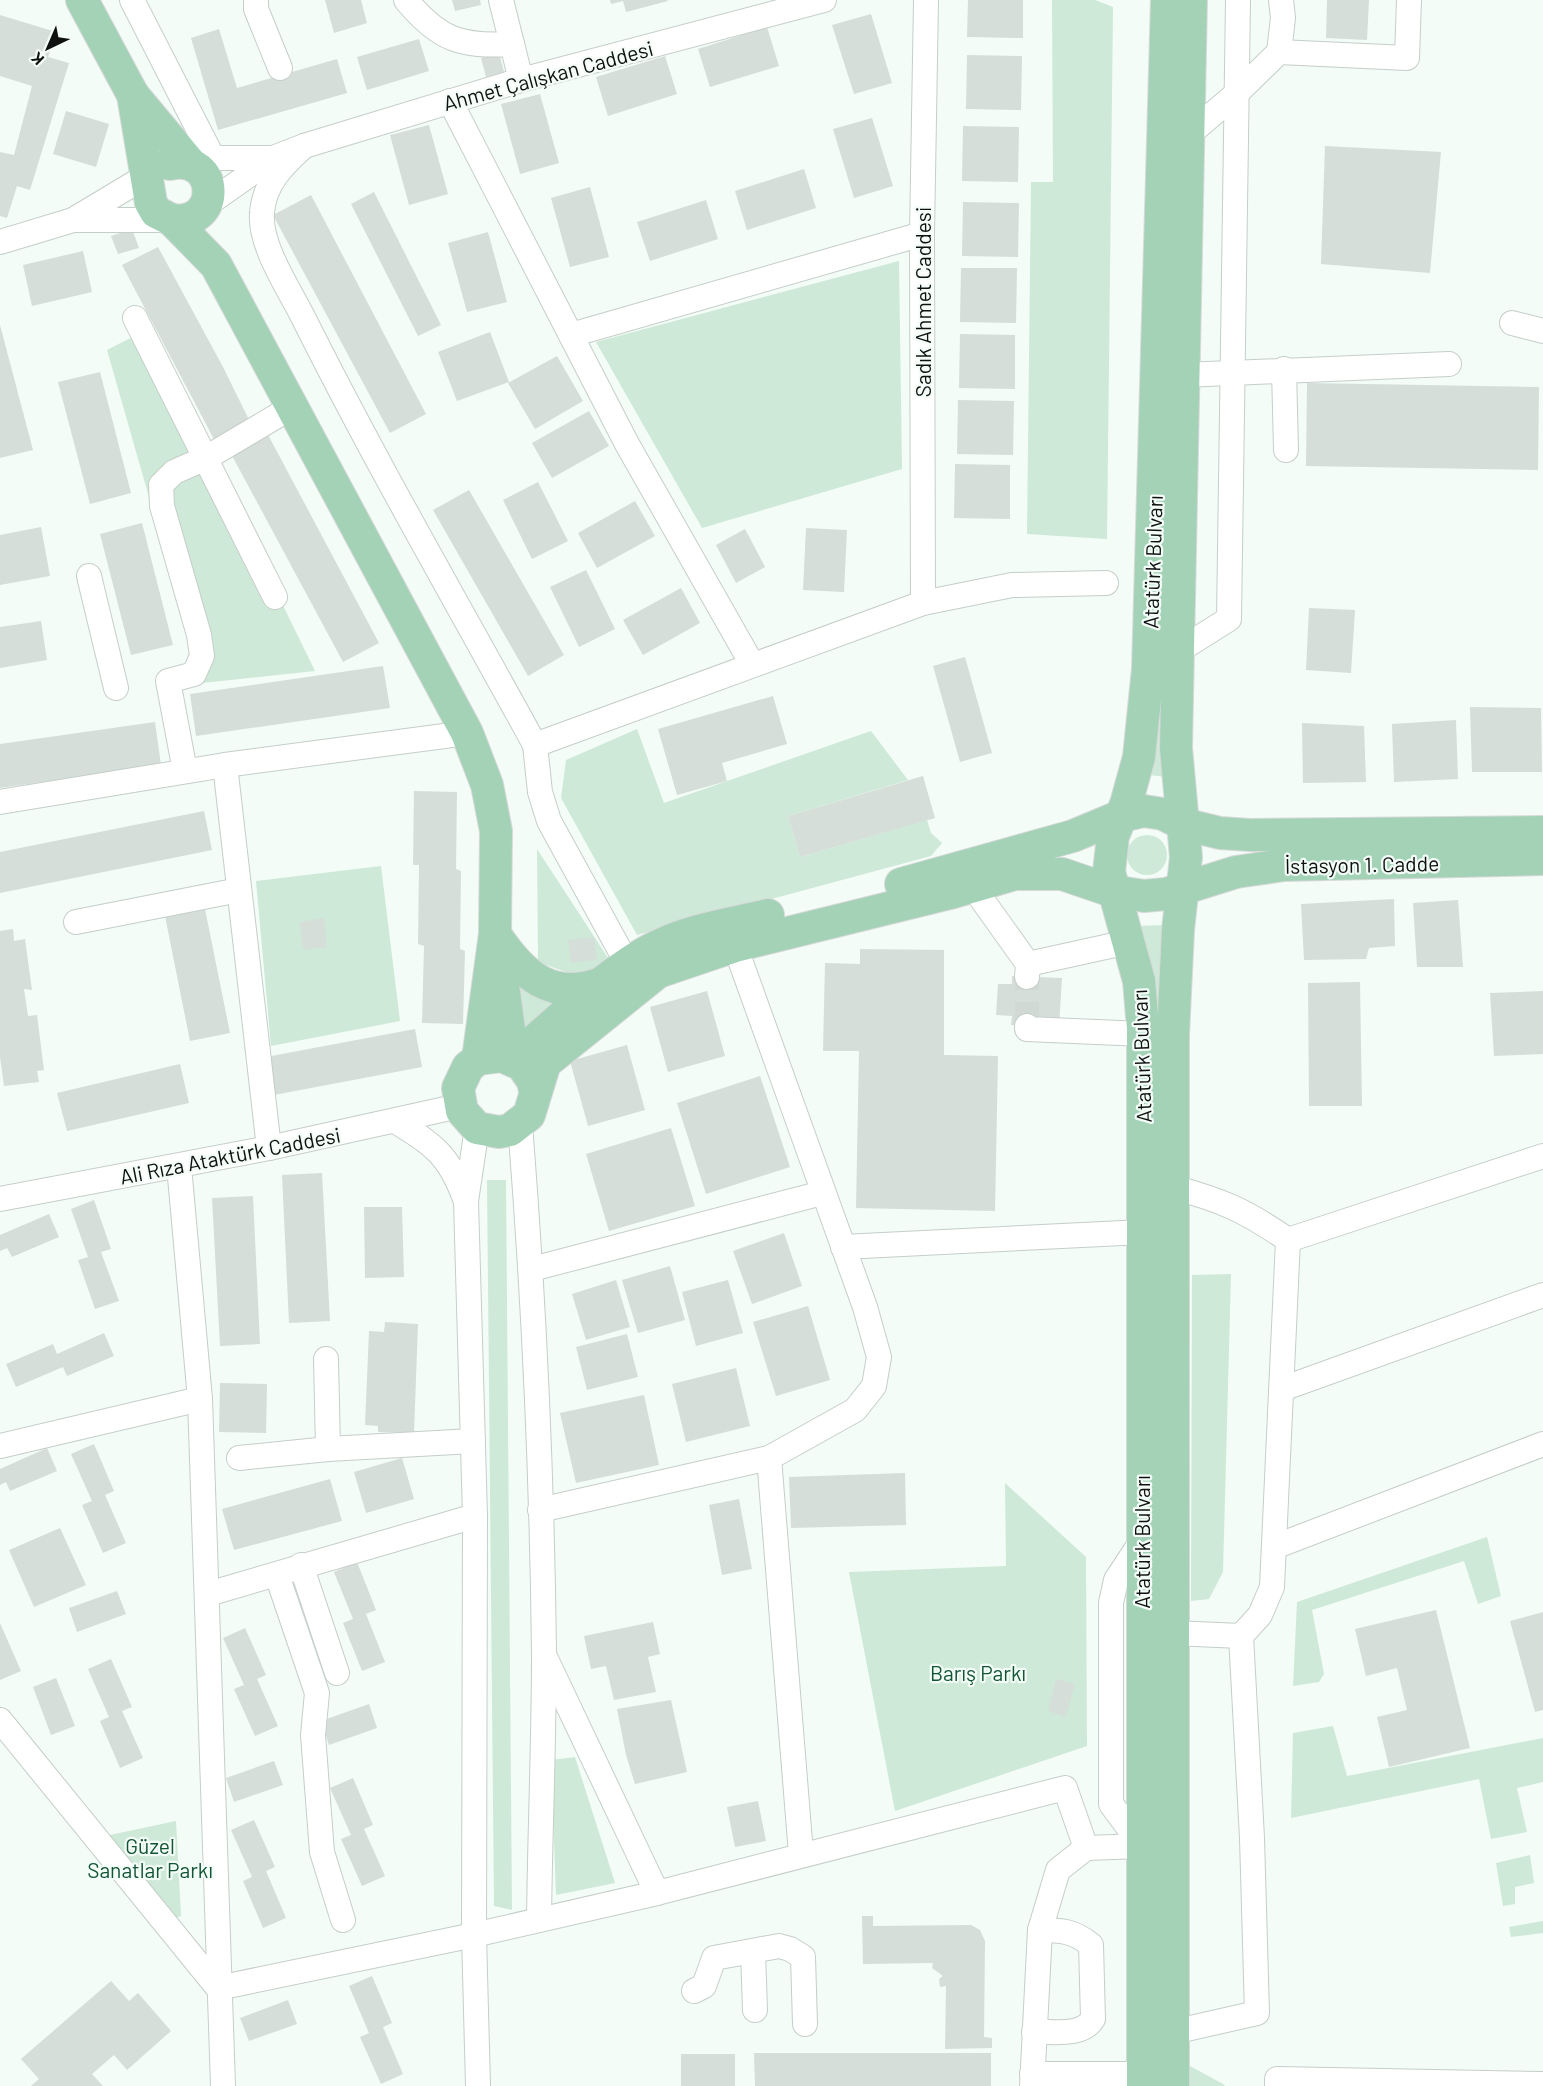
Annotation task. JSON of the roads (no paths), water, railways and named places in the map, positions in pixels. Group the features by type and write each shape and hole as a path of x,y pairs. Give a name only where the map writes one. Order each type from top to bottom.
{"main road":[{"path":"82,0 133,95 151,203 156,212 172,220 183,222 192,219 205,206 208,197 205,179 200,169 201,160"},
{"name":"Atatürk Bulvarı","path":"1170,2 1188,135 1176,748 1186,857 1174,974 1172,1187 1173,2086"},
{"name":"Atatürk Bulvarı","path":"1143,2080 1141,1542 1143,1034 1139,981 1112,891 1109,872 1113,836 1139,757 1148,669 1170,2"},
{"path":"133,95 201,160"},
{"path":"148,175 172,164 201,160"},
{"path":"205,206 216,265"},
{"path":"172,220 216,265 467,734 487,785 496,831 495,934 478,1059 461,1077 458,1088 468,1117 499,1132 520,1124 534,1103 535,1091 545,1063 551,1056 640,985 658,972 681,962 1015,874 1035,872 1062,874 1112,891 1144,896 1166,894 1184,887"},
{"path":"513,1059 617,973 655,947 692,933 886,888 1073,836 1121,816 1144,811 1163,814 1183,824"},
{"name":"İstasyon 1. Cadde","path":"1183,824 1220,833 1258,835 1543,832"},
{"name":"İstasyon 1. Cadde","path":"1184,887 1236,872 1284,864 1543,859"},
{"path":"495,934 512,959 526,973 547,985 566,991 584,990 617,973"},
{"path":"495,934 513,1059"},
{"path":"478,1059 502,1056 513,1059 528,1072 535,1091"}],"street":[{"path":"132,0 201,160"},
{"path":"256,0 256,9 280,68"},
{"path":"501,0 521,80"},
{"name":"Ahmet Çalışkan Caddesi","path":"205,206 273,158 304,146 743,11 824,0"},
{"name":"Sadık Ahmet Caddesi","path":"923,603 922,234 926,0"},
{"path":"1178,651 1229,619 1238,0"},
{"path":"1188,135 1235,95 1279,52 1283,18 1281,0"},
{"path":"1279,52 1407,58 1409,0"},
{"path":"411,2 434,28 460,43 483,46 512,44"},
{"path":"450,101 627,444 752,664"},
{"path":"304,146 280,168 268,189 262,213 264,239 331,372 535,745 540,792 549,821 617,973"},
{"name":"Ahmet Çalışkan Caddesi","path":"201,160 273,158"},
{"path":"0,242 73,220 148,175"},
{"path":"73,220 172,220"},
{"path":"571,335 922,234"},
{"path":"135,318 275,597"},
{"path":"1512,323 1543,331"},
{"path":"1183,375 1284,369 1449,364"},
{"path":"1284,369 1286,450"},
{"path":"185,771 168,681 194,674 202,656 199,635 162,506 161,485 174,472 206,458 292,407"},
{"path":"89,576 116,688"},
{"path":"535,745 923,603 1012,585 1106,583"},
{"path":"0,802 225,765 467,734"},
{"path":"225,765 269,1148"},
{"path":"973,886 1028,970 1128,942"},
{"path":"76,922 239,890"},
{"path":"540,1510 769,1458 855,1410 874,1386 879,1357 865,1307 735,946"},
{"path":"1027,1026 1027,1029 1143,1034"},
{"path":"468,1117 466,1201 475,1516 474,1935 478,2086"},
{"name":"Ali Rıza Ataktürk Caddesi","path":"0,1199 179,1166 395,1121 468,1117"},
{"path":"395,1121 433,1144 455,1172 466,1201"},
{"path":"520,1124 532,1269 544,1654 539,1920"},
{"path":"1288,1240 1543,1156"},
{"path":"179,1166 200,1399 223,2086"},
{"path":"1172,1187 1210,1197 1250,1214 1288,1240"},
{"path":"532,1269 822,1192"},
{"path":"843,1247 1143,1232"},
{"path":"1173,2032 1257,2013 1252,1838 1241,1636 1260,1615 1272,1587 1288,1240"},
{"path":"1282,1389 1543,1295"},
{"path":"326,1359 328,1449"},
{"path":"0,1446 200,1399"},
{"path":"239,1458 328,1449 473,1441"},
{"path":"1274,1547 1543,1444"},
{"path":"769,1458 801,1854"},
{"path":"208,1594 475,1516"},
{"path":"301,1565 337,1673"},
{"path":"277,1575 317,1693 314,1735 321,1852 343,1920"},
{"path":"1172,1633 1241,1636"},
{"path":"544,1654 657,1893"},
{"path":"0,1720 219,1988"},
{"path":"219,1988 474,1935 657,1893 801,1854 1065,1788 1086,1848"},
{"path":"1142,1846 1086,1848 1058,1870 1040,1930 1032,2080 1143,2080"},
{"path":"1034,2032 1076,2031 1089,2026 1093,2019 1091,1945 1080,1936 1065,1930 1040,1930"},
{"path":"694,1991 704,1986 714,1958 779,1946 790,1949 803,1957 805,2024"},
{"path":"753,1952 755,2010"},
{"path":"1277,2086 1277,2079 1543,2084"}],"tunnel":[{"path":"1027,977 1027,1026"}],"park label":[{"name":"Barış Parkı","path":"978,1672"},
{"name":"Güzel Sanatlar Parkı","path":"150,1857"}]}
